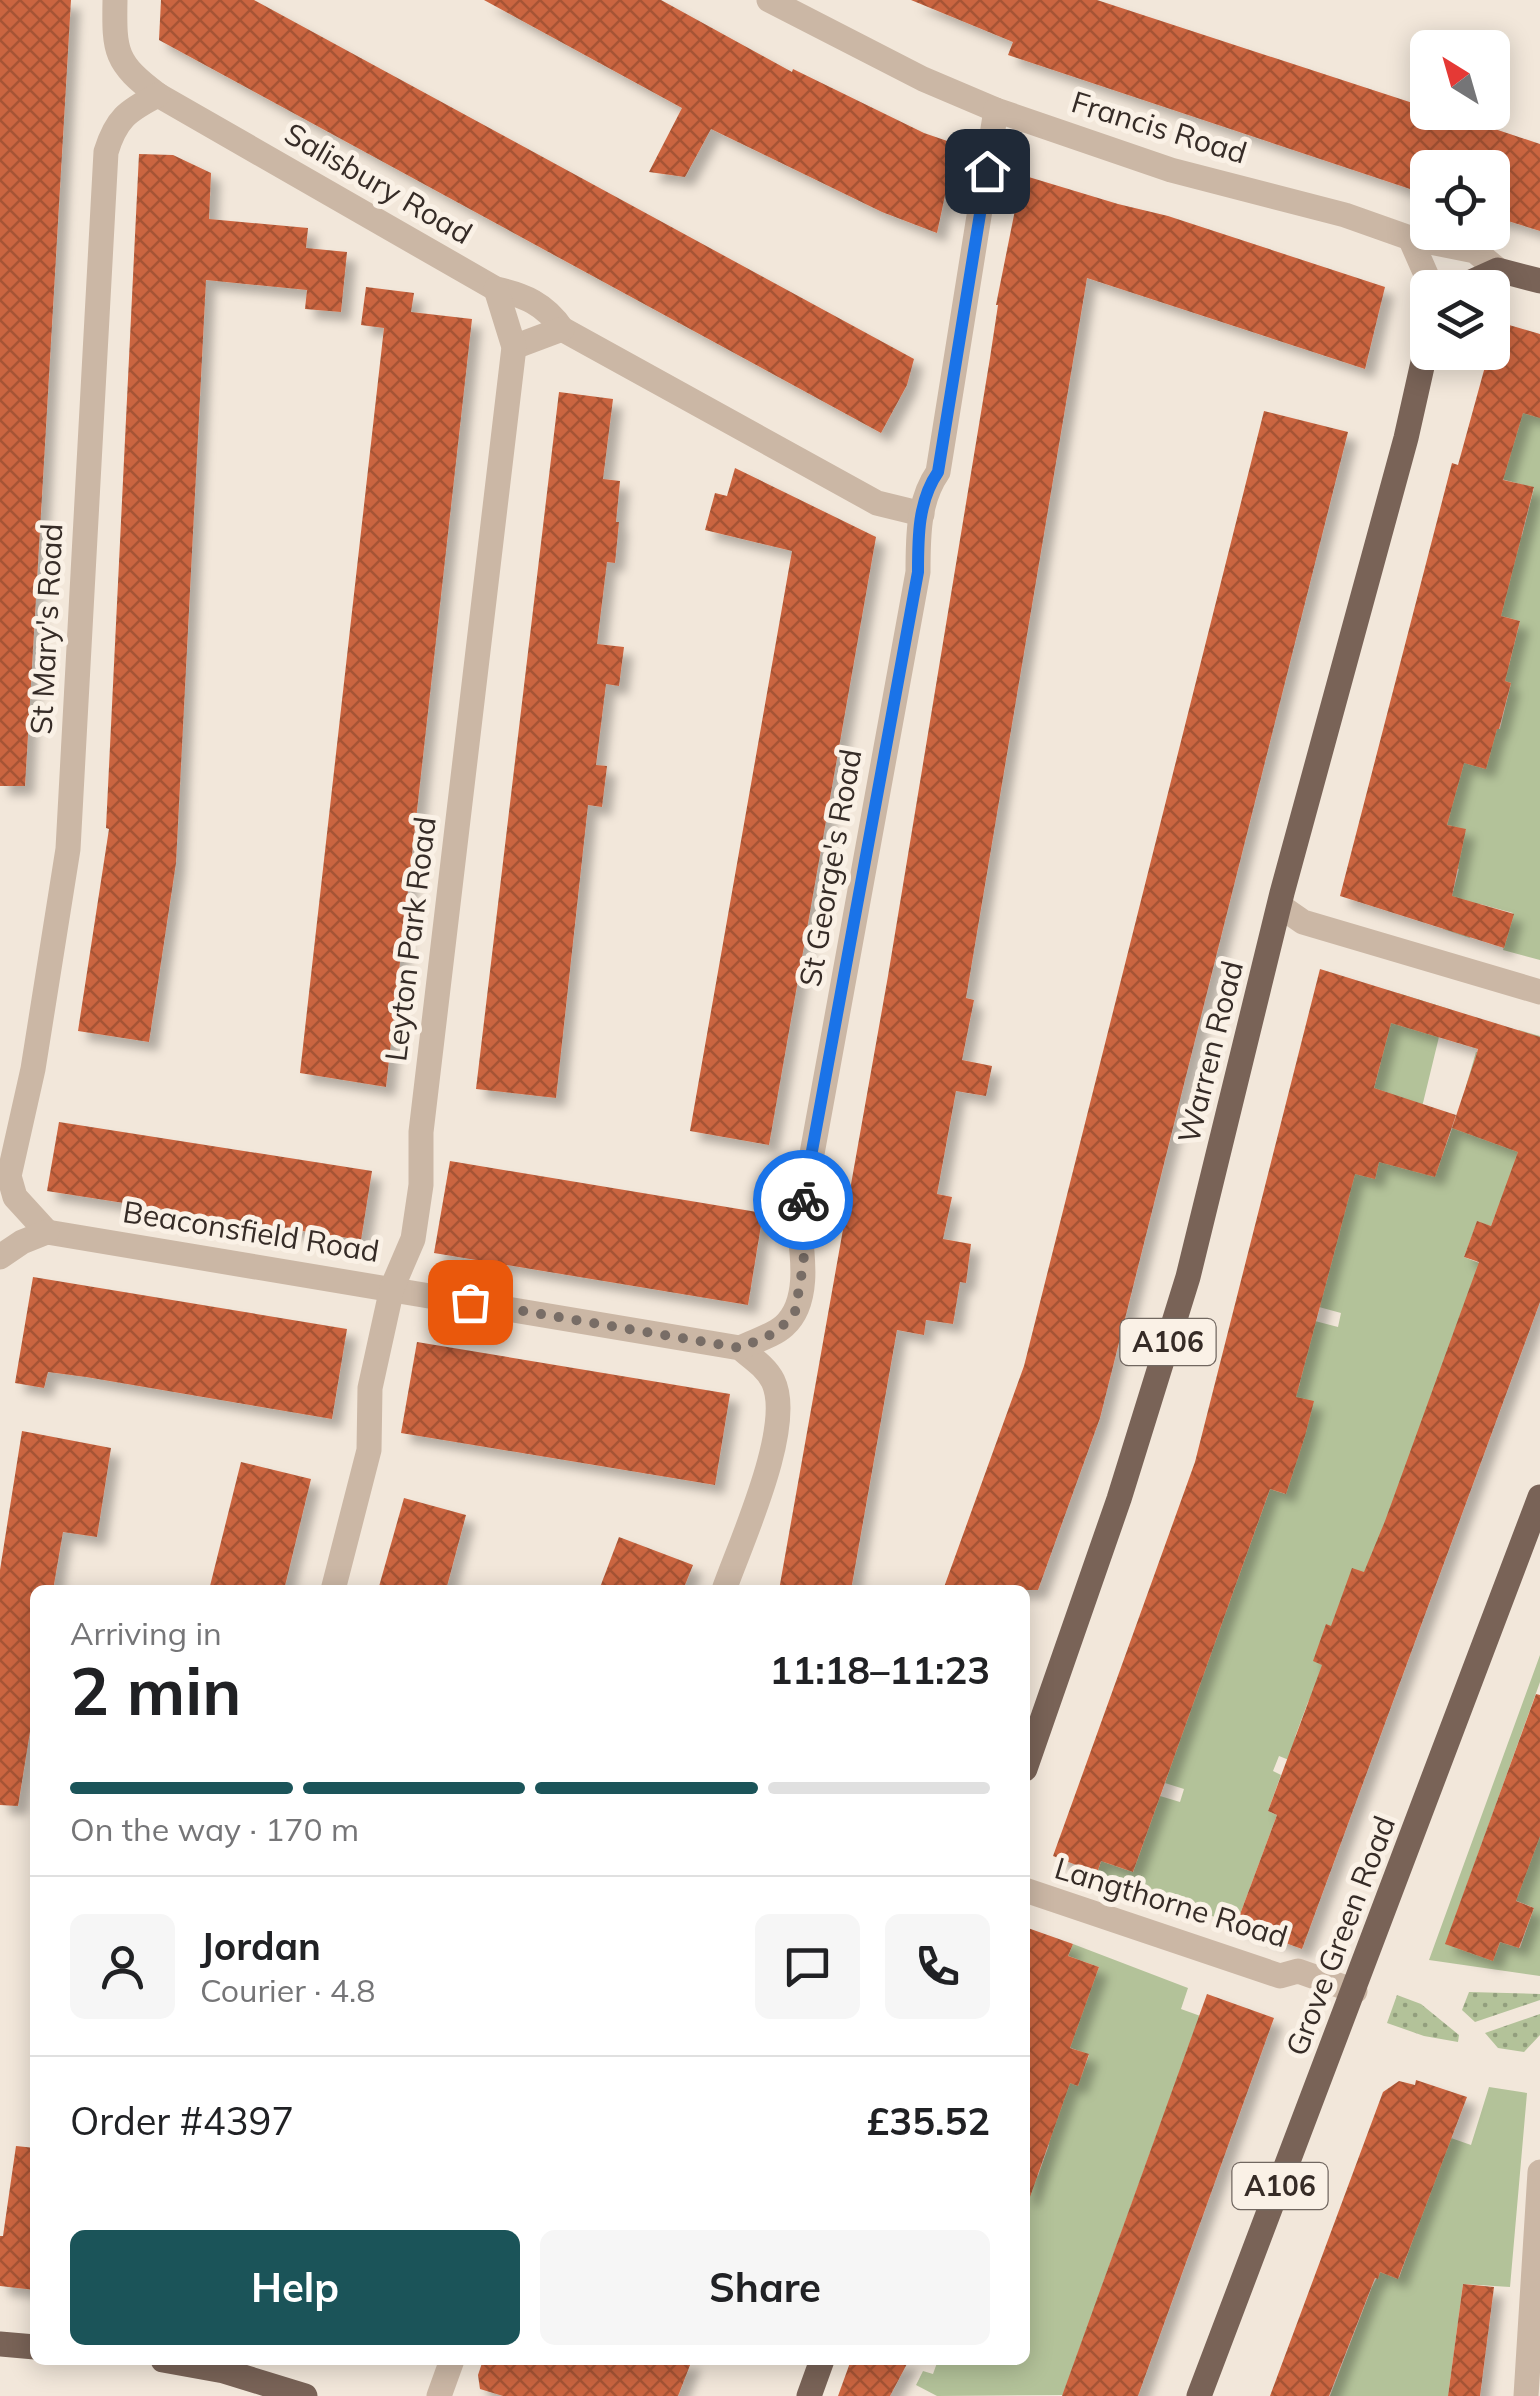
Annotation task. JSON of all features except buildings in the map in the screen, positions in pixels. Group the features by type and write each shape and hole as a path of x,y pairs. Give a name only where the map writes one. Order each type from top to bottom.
{"main road":[{"name":"Francis Road","path":"1510,273 1540,281"},
{"name":"Warren Road","path":"1030,1755 1119,1499 1188,1277 1280,906 1421,370"},
{"name":"Grove Green Road","path":"1199,2396 1540,1497"},
{"path":"0,2344 30,2347"},
{"path":"191,2365 305,2396"},
{"path":"809,2396 820,2365"}],"street":[{"path":"115,0 114,43 119,59 129,74 158,96"},
{"name":"Francis Road","path":"769,0 923,79 996,110 1171,170 1345,215 1410,238"},
{"name":"Salisbury Road","path":"158,96 496,289 520,294 550,311 562,328 876,503 922,514"},
{"name":"St Mary's Road","path":"47,1232 15,1197 9,1176 21,1110 34,1069 68,849 106,152 113,128 123,116 158,96"},
{"name":"St George's Road","path":"740,1348 788,1324 800,1295 804,1260 799,1226 918,572 918,539 926,489 938,472 996,110"},
{"name":"Francis Road","path":"1470,250 1498,270"},
{"name":"Leyton Park Road","path":"335,1585 369,1450 370,1388 392,1288 413,1239 421,1185 421,1132 514,347 496,289"},
{"path":"514,347 562,328"},
{"path":"1280,906 1303,922 1540,992"},
{"path":"0,1258 22,1242 47,1232"},
{"name":"Beaconsfield Road","path":"47,1232 740,1348"},
{"path":"726,1585 770,1463 778,1414 774,1383 740,1348"},
{"name":"Langthorne Road","path":"1030,1892 1280,1976 1298,1971 1356,1990"},
{"path":"1526,2396 1540,2172"},
{"path":"440,2396 450,2365"}],"green space":[{"path":"1532,383 1540,385 1540,960 1503,950 1513,913 1480,904 1470,938 1443,929 1459,869 1437,863 1466,830 1447,825 1460,762 1489,726 1500,729 1511,683 1449,666 1509,665 1520,621 1501,616 1485,527 1522,536 1534,488 1498,478"},
{"path":"1398,993 1446,1008 1407,1169 1435,1176 1453,1126 1474,1133 1466,1086 1476,1052 1508,1062 1519,1030 1540,1036 1540,1073 1518,1152 1510,1214 1497,1210 1491,1226 1477,1222 1464,1257 1479,1263 1379,1578 1352,1569 1359,1636 1326,1625 1331,1668 1308,1702 1295,1737 1294,1762 1279,1756 1273,1771 1281,1775 1268,1811 1277,1815 1236,1925 1097,1873 1101,1861 1133,1872 1160,1796 1180,1802 1184,1789 1165,1783 1171,1765 1270,1489 1286,1494 1313,1402 1291,1396 1299,1386 1315,1321 1338,1327 1341,1313 1319,1307"},
{"path":"1540,1655 1540,1682 1446,1943 1493,1960 1500,1942 1520,1948 1534,1908 1515,1900 1540,1833 1540,1976 1429,1960"},
{"path":"1073,1944 1188,1988 1181,2009 1217,2022 1188,2047 1178,2076 1195,2082 1163,2117 1103,2283 1118,2289 1088,2325 1063,2395 937,2396 916,2385 923,2371 933,2374 936,2365 1030,2365 1030,2174 1038,2176 1049,2145 1035,2140 1030,2069 1078,2085 1089,2055 1069,2047 1099,1967 1068,1956"},
{"path":"1469,1992 1540,1994 1540,2000 1475,2022 1462,2010"},
{"path":"1397,1995 1421,2004 1459,2035 1458,2042 1387,2023"},
{"path":"1540,2014 1540,2035 1524,2052 1498,2048 1485,2033"},
{"path":"1489,2087 1527,2093 1510,2287 1463,2284 1448,2396 1330,2396 1380,2272 1399,2278 1414,2236 1394,2228 1422,2155 1442,2162 1451,2138 1471,2145"}],"way so far":[{"path":"470,1302 740,1348 777,1332 795,1312 804,1260 799,1226 803,1200"}],"route":[{"path":"803,1200 918,572 918,539 926,489 938,472 987,171"}]}
